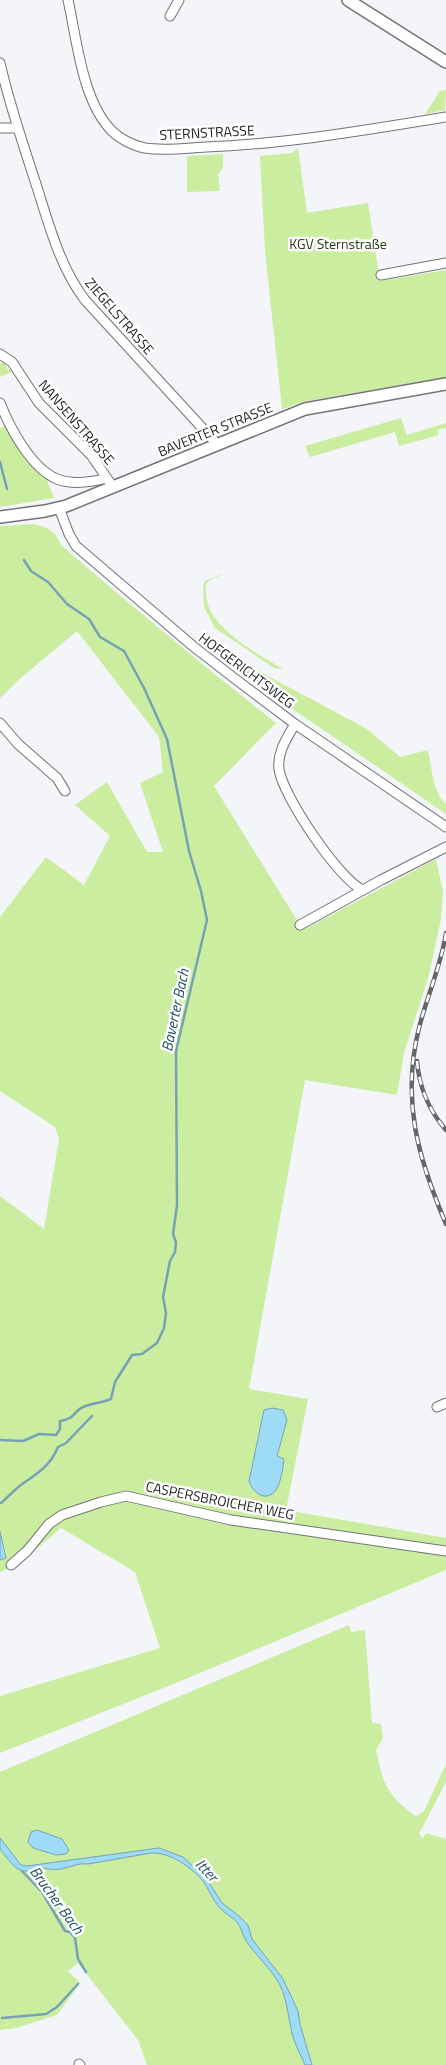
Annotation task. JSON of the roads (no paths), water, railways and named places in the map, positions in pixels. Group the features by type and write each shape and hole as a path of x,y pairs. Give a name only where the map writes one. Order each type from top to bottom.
{"main road":[{"path":"348,0 446,62"},
{"name":"BAVERTER STRASSE","path":"0,517 59,508 110,482 217,444 305,409 446,384"}],"street":[{"name":"STERNSTRASSE","path":"68,0 85,78 94,104 112,131 137,146 162,148 258,144 446,117"},
{"path":"170,16 179,0"},
{"name":"ZIEGELSTRASSE","path":"0,63 17,128 62,261 81,296 217,444"},
{"path":"0,128 17,128"},
{"path":"381,275 446,263"},
{"name":"NANSENSTRASSE","path":"0,354 12,362 39,403 91,455 110,482"},
{"path":"0,403 8,422 22,446 54,477 66,481 110,482"},
{"name":"HOFGERICHTSWEG","path":"59,508 69,534 81,550 194,647 295,724 446,828"},
{"path":"0,723 18,744 57,778 65,791"},
{"path":"295,724 280,753 279,768 282,780 297,810 319,844 354,884 363,890"},
{"path":"300,925 446,847"},
{"name":"CASPERSBROICHER WEG","path":"10,1565 27,1551 49,1524 62,1515 100,1502 126,1496 231,1520 446,1551"}],"water":[{"path":"272,1408 283,1410 287,1420 277,1456 284,1459 278,1487 272,1494 264,1496 257,1493 249,1481 264,1410"},
{"path":"0,1531 6,1558 0,1560"},
{"path":"37,1830 62,1839 69,1850 66,1854 56,1855 33,1848 28,1842 31,1832"},
{"path":"0,1838 21,1865 27,1866 159,1848 183,1857 207,1879 222,1903 248,1925 252,1939 283,1979 298,2011 312,2065 305,2065 293,2037 285,1998 280,1985 268,1967 249,1945 237,1922 214,1901 203,1881 180,1861 158,1853 151,1853 53,1870 41,1868 22,1871 0,1849"}],"waterway":[{"name":"Baverter Bach","path":"0,462 7,489"},
{"name":"Baverter Bach","path":"0,1440 23,1441 39,1434 56,1435 60,1429 60,1421 69,1418 83,1407 111,1399 115,1382 132,1355 142,1354 157,1343 164,1328 166,1313 163,1297 176,1242 173,1234 177,1205 176,1051 207,920 201,891 189,851 167,739 144,688 124,651 100,637 89,619 67,604 48,582 31,571 24,560"},
{"path":"1,1503 19,1486 36,1475 52,1458 58,1447 66,1443 92,1416"},
{"name":"Brucher Bach","path":"22,1871 42,1892 65,1931 70,1932 75,1938 78,1959 86,1972"},
{"name":"Brucher Bach","path":"2,2018 46,2014 57,2007 78,1984"}],"railway":[{"path":"446,933 441,957 419,1028 412,1080 412,1104 420,1152 427,1176 446,1224"},
{"path":"417,1061 420,1080 426,1098 446,1130"}],"park label":[{"name":"KGV Sternstraße","path":"338,243"}],"water label":[{"name":"Itter","path":"207,1870"}]}
